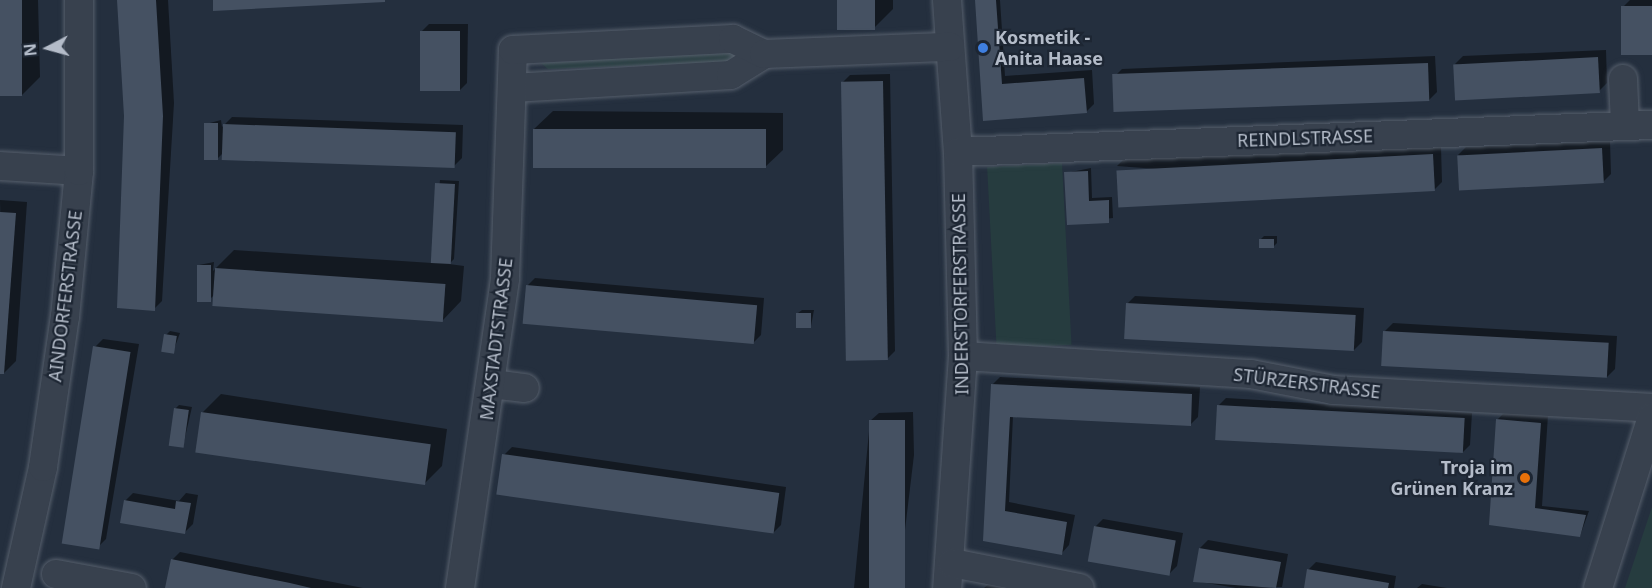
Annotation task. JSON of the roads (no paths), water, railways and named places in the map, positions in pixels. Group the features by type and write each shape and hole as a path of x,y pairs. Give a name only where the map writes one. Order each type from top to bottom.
{"street":[{"name":"AINDORFERSTRASSE","path":"16,588 43,467 79,171 79,0"},
{"name":"INDERSTORFERSTRASSE","path":"947,0 958,152 963,356 950,575"},
{"name":"MAXSTADTSTRASSE","path":"460,588 506,278 513,50 733,39 764,54 950,47"},
{"path":"513,88 731,75 764,54"},
{"path":"1623,79 1638,125"},
{"name":"REINDLSTRASSE","path":"958,152 1638,125"},
{"path":"0,166 79,171"},
{"name":"STÜRZERSTRASSE","path":"963,356 1251,374 1334,390 1652,408"},
{"path":"492,384 525,388"},
{"path":"1598,588 1652,417"},
{"path":"56,574 132,588"},
{"path":"950,575 1080,588"}],"place":[{"name":"Kosmetik - Anita Haase","path":"983,48"},
{"name":"Troja im Grünen Kranz","path":"1525,478"}]}
